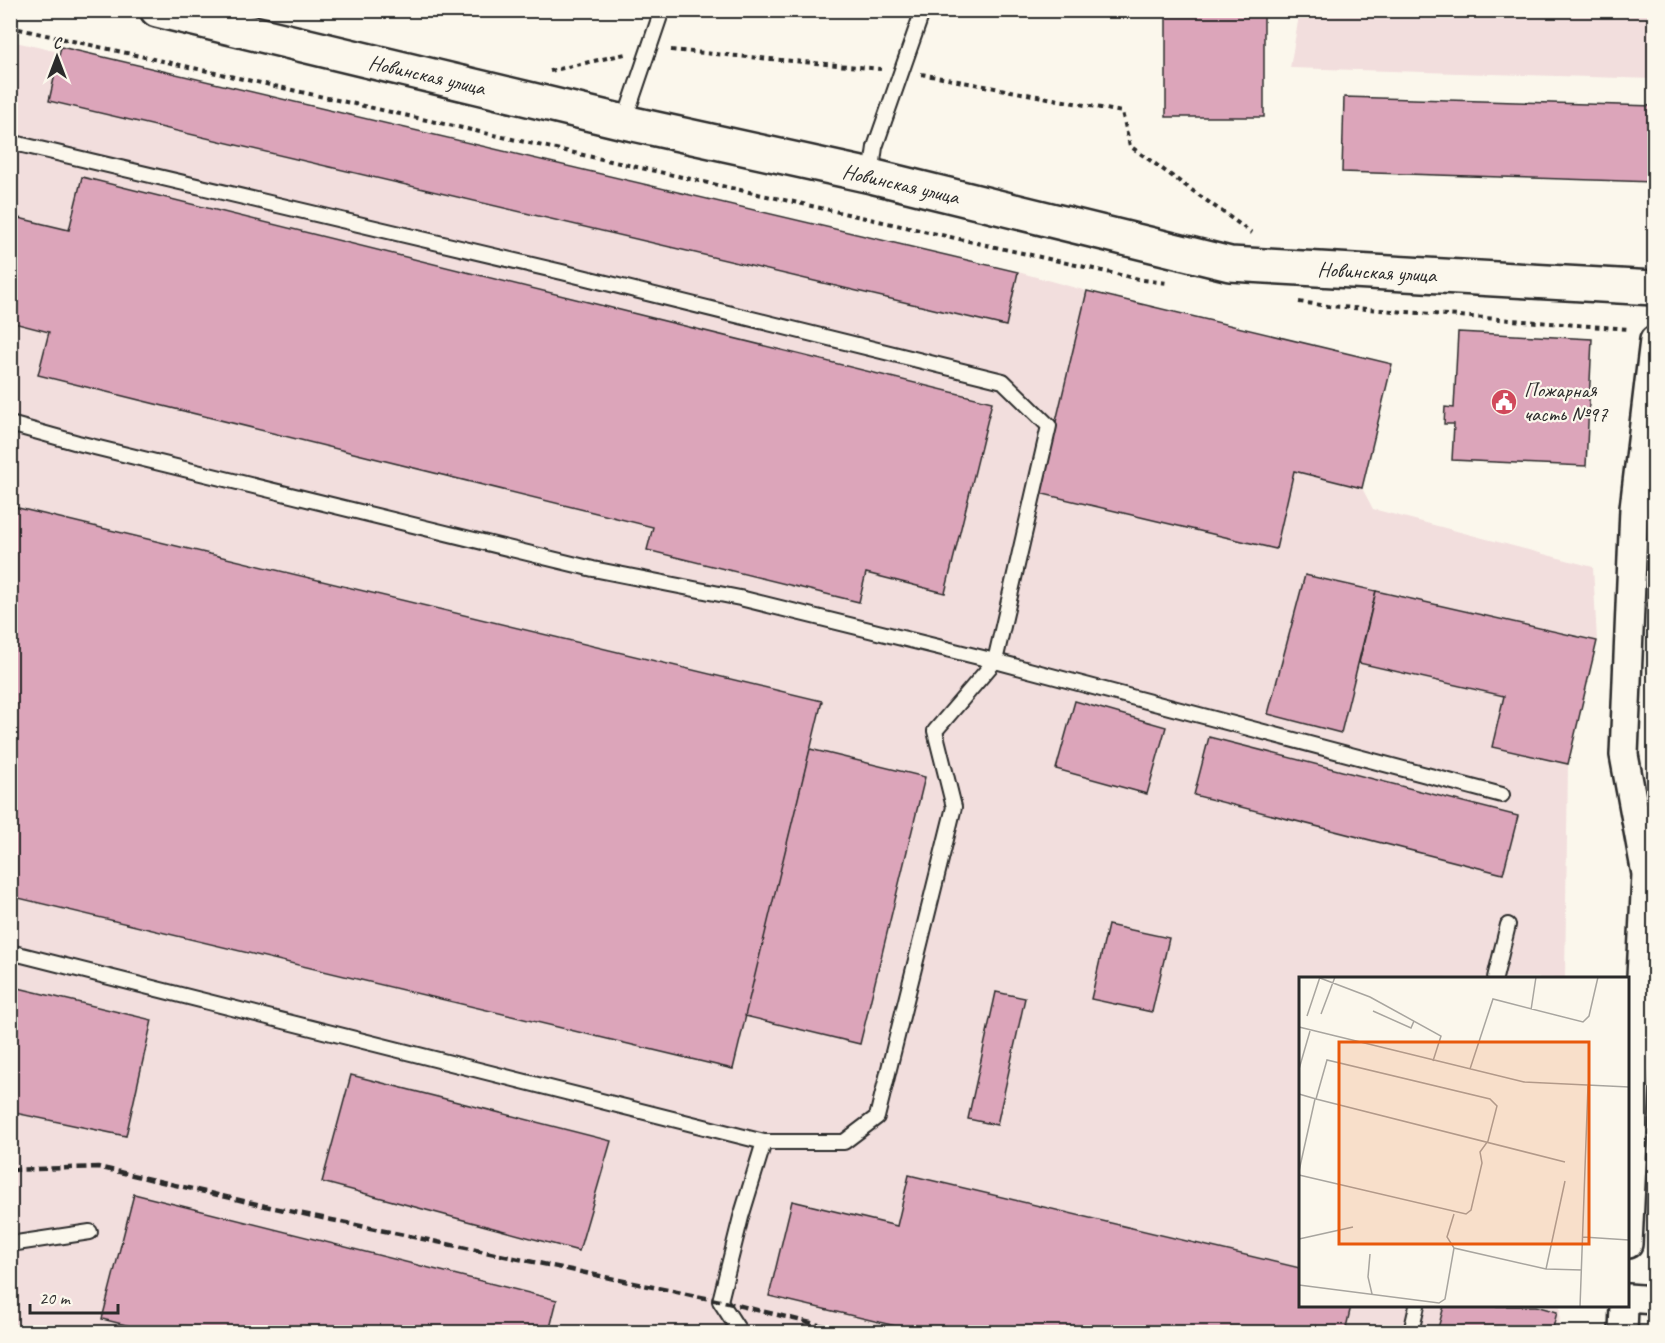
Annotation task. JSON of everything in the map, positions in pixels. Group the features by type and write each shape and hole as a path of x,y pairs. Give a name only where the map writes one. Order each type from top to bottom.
{"main road":[{"name":"Новинская улица","path":"157,10 624,122 871,176 1230,264 1654,288"}],"street":[{"path":"1629,1223 1646,874 1624,755 1634,508 1654,340"},
{"path":"1629,1298 1654,1300"},
{"path":"1623,1332 1624,1307"}],"lane":[{"path":"624,122 662,10"},
{"path":"871,176 875,147 923,10"},
{"path":"10,142 562,272 1003,381 1049,426 995,661 935,731 954,807 877,1117 844,1142 764,1142 10,952"},
{"path":"10,424 78,443 593,569 740,598 995,661 1502,795"},
{"path":"1495,977 1508,925"},
{"path":"741,1332 720,1301 741,1217 764,1142"},
{"path":"10,1244 90,1232"},
{"path":"1411,1332 1417,1307"}],"path":[{"path":"541,73 649,48 902,71 1122,112 1130,146 1259,239"}],"shaded area":[{"path":"1300,10 1654,11 1654,79 1290,68"},
{"path":"11,41 1018,272 1253,337 1392,364 1362,488 1373,509 1593,567 1597,641 1568,764 1565,977 1299,977 1299,1307 1560,1307 1559,1332 11,1332"}],"building":[{"path":"1166,10 1264,10 1264,117 1166,117"},
{"path":"61,47 1018,272 1006,326 49,101"},
{"path":"1344,97 1654,106 1654,182 1342,172"},
{"path":"82,177 992,402 945,593 866,573 859,602 647,550 653,527 38,375 49,332 10,322 10,216 69,230"},
{"path":"1087,291 1392,364 1362,488 1294,471 1276,549 1039,493"},
{"path":"1458,332 1592,339 1586,466 1452,460 1454,424 1444,424 1445,407 1454,408"},
{"path":"10,506 822,701 733,1069 10,896"},
{"path":"1305,575 1376,591 1341,733 1268,714"},
{"path":"1376,591 1597,641 1568,764 1492,747 1504,696 1359,663"},
{"path":"1075,701 1166,727 1147,794 1056,769"},
{"path":"1209,737 1518,816 1503,874 1194,795"},
{"path":"810,749 925,777 860,1044 745,1016"},
{"path":"1108,925 1169,938 1152,1012 1091,999"},
{"path":"10,986 152,1020 126,1136 10,1112"},
{"path":"996,992 1025,998 997,1125 968,1119"},
{"path":"351,1075 611,1141 579,1251 322,1182"},
{"path":"909,1175 1299,1268 1299,1307 1351,1307 1345,1332 921,1332 769,1296 792,1201 897,1226"},
{"path":"134,1194 557,1300 549,1332 154,1332 102,1319"},
{"path":"1444,1307 1540,1307 1557,1312 1552,1332 1437,1332"}],"railway":[{"path":"10,1170 98,1167 265,1206 720,1301 848,1332"}],"place":[{"name":"Пожарная часть №97","path":"1504,402"}]}
